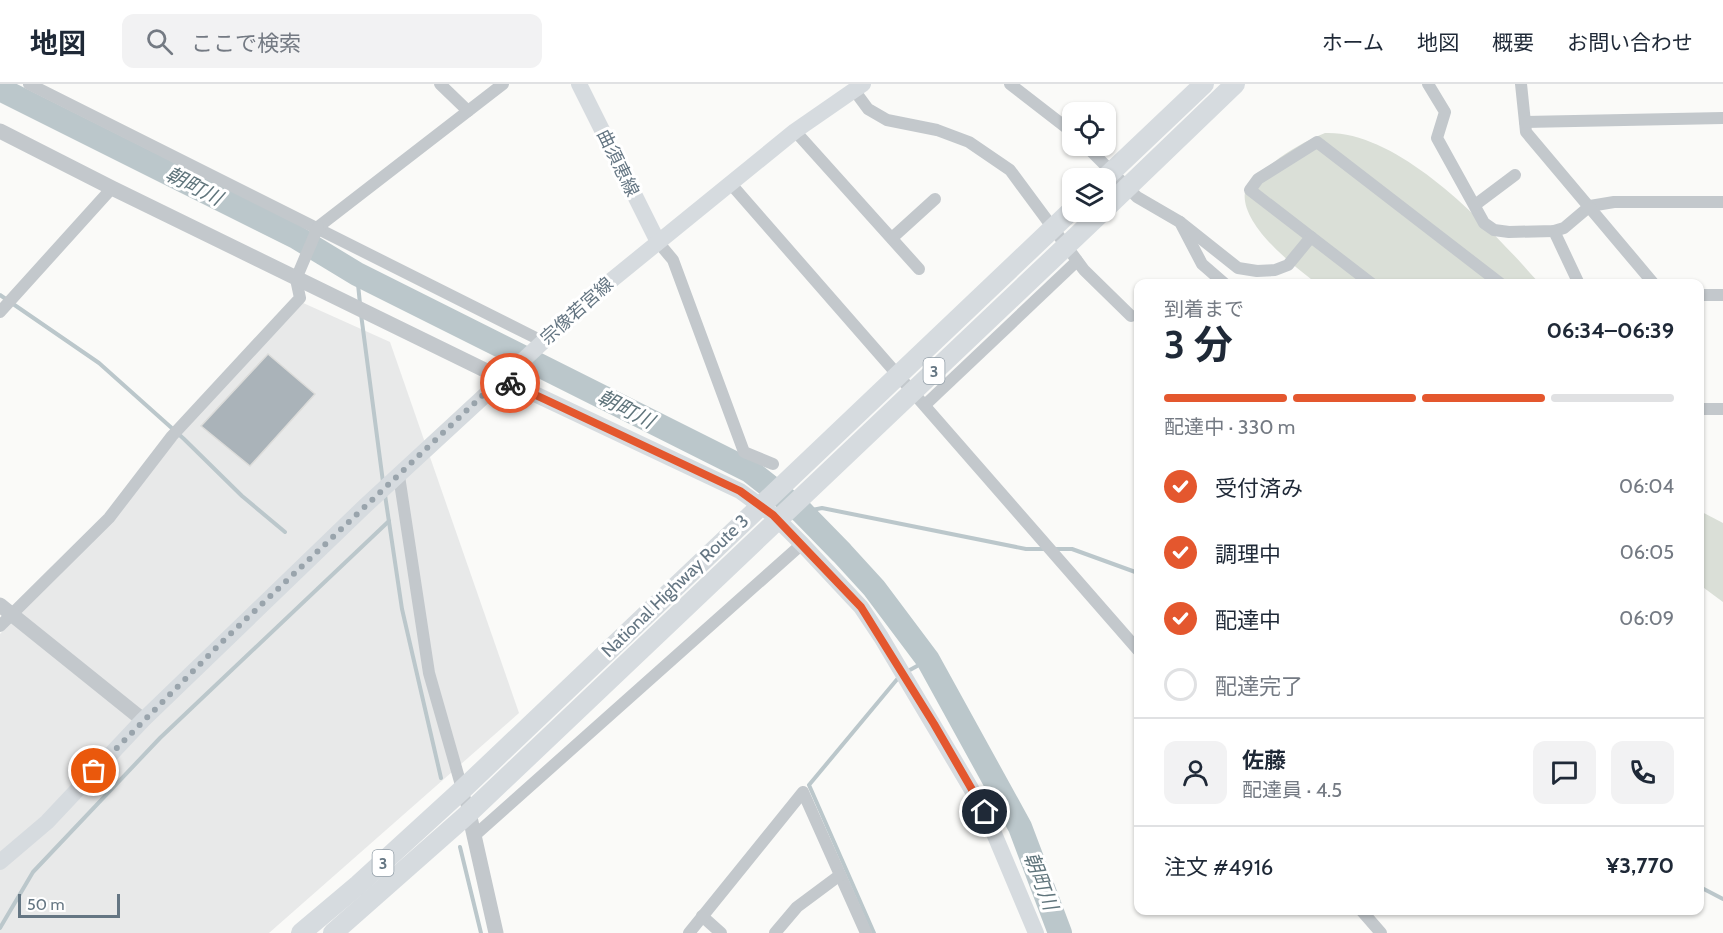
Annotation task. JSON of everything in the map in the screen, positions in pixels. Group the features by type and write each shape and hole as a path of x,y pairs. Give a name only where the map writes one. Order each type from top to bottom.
{"highway":[{"path":"1116,168 1204,84"},
{"path":"1116,199 1235,84"},
{"name":"National Highway Route 3","path":"301,933 358,885 463,789 1062,219"},
{"name":"National Highway Route 3","path":"333,933 469,813 1091,222"}],"main road":[{"name":"曲須恵線","path":"579,84 658,242"},
{"name":"宗像若宮線","path":"0,862 46,822 142,720 501,378 730,183 858,87"},
{"path":"501,378 740,491 773,515 802,543 861,607 934,724 985,812 1036,933"}],"street":[{"path":"29,84 542,341"},
{"path":"440,84 468,111"},
{"path":"0,626 6,609 109,518 172,436 300,298 296,279 318,228 503,84"},
{"path":"1010,84 1062,124"},
{"path":"1428,84 1445,112 1437,138 1485,223 1494,230 1554,231 1563,228 1590,206 1614,202 1723,202"},
{"path":"1521,84 1526,132 1650,279"},
{"path":"858,87 868,109 887,120 937,130 969,142 1010,170 1077,261 1131,316"},
{"path":"1525,122 1723,118"},
{"path":"0,131 296,279 501,378"},
{"path":"795,132 919,269"},
{"path":"1366,279 1250,190 1258,179 1317,142 1495,279"},
{"path":"1096,156 1137,196 1180,222 1238,268 1257,271 1275,270 1288,265 1311,237"},
{"path":"1475,205 1515,175"},
{"path":"730,183 1134,645"},
{"path":"0,312 112,188"},
{"path":"891,238 935,200"},
{"path":"1180,222 1202,264 1219,279"},
{"path":"1554,231 1577,279"},
{"path":"658,242 673,260 744,452 773,464"},
{"path":"926,405 1077,261"},
{"path":"1704,295 1723,295"},
{"path":"1704,409 1723,409"},
{"path":"399,476 429,673 463,789 496,933"},
{"path":"474,836 802,543"},
{"path":"6,609 142,720"},
{"path":"688,933 803,792 866,933"},
{"path":"775,933 797,907 840,875"},
{"path":"1365,915 1381,933"},
{"path":"702,916 721,933"}],"shaded area":[{"path":"1325,133 1354,136 1384,148 1414,165 1471,211 1535,279 1311,279 1281,254 1257,228 1249,214 1245,200 1246,187 1254,177 1304,143"},
{"path":"301,302 390,342 519,713 269,933 0,933 0,634"},
{"path":"1704,513 1723,523 1723,602 1704,588"}],"building":[{"path":"268,354 315,394 250,466 201,426"}],"waterway":[{"name":"朝町川","path":"0,89 296,237 357,274 750,471 802,512 874,588 928,660 1020,827 1060,933"},
{"path":"357,274 360,304"},
{"path":"0,295 99,363 184,439 242,496 285,532"},
{"path":"361,314 383,482"},
{"path":"385,495 402,609 441,778"},
{"path":"802,512 822,508 1026,549 1046,549"},
{"path":"0,928 33,872 160,738 389,521"},
{"path":"1053,549 1072,549 1134,572"},
{"path":"908,671 928,660"},
{"path":"874,933 809,785 899,677"},
{"path":"460,847 481,933"},
{"path":"1704,889 1723,899"}],"way so far":[{"path":"94,771 142,720 225,639 501,378 510,383"}],"route":[{"path":"510,383 544,401 740,491 773,515 861,607 934,724 985,812"}]}
